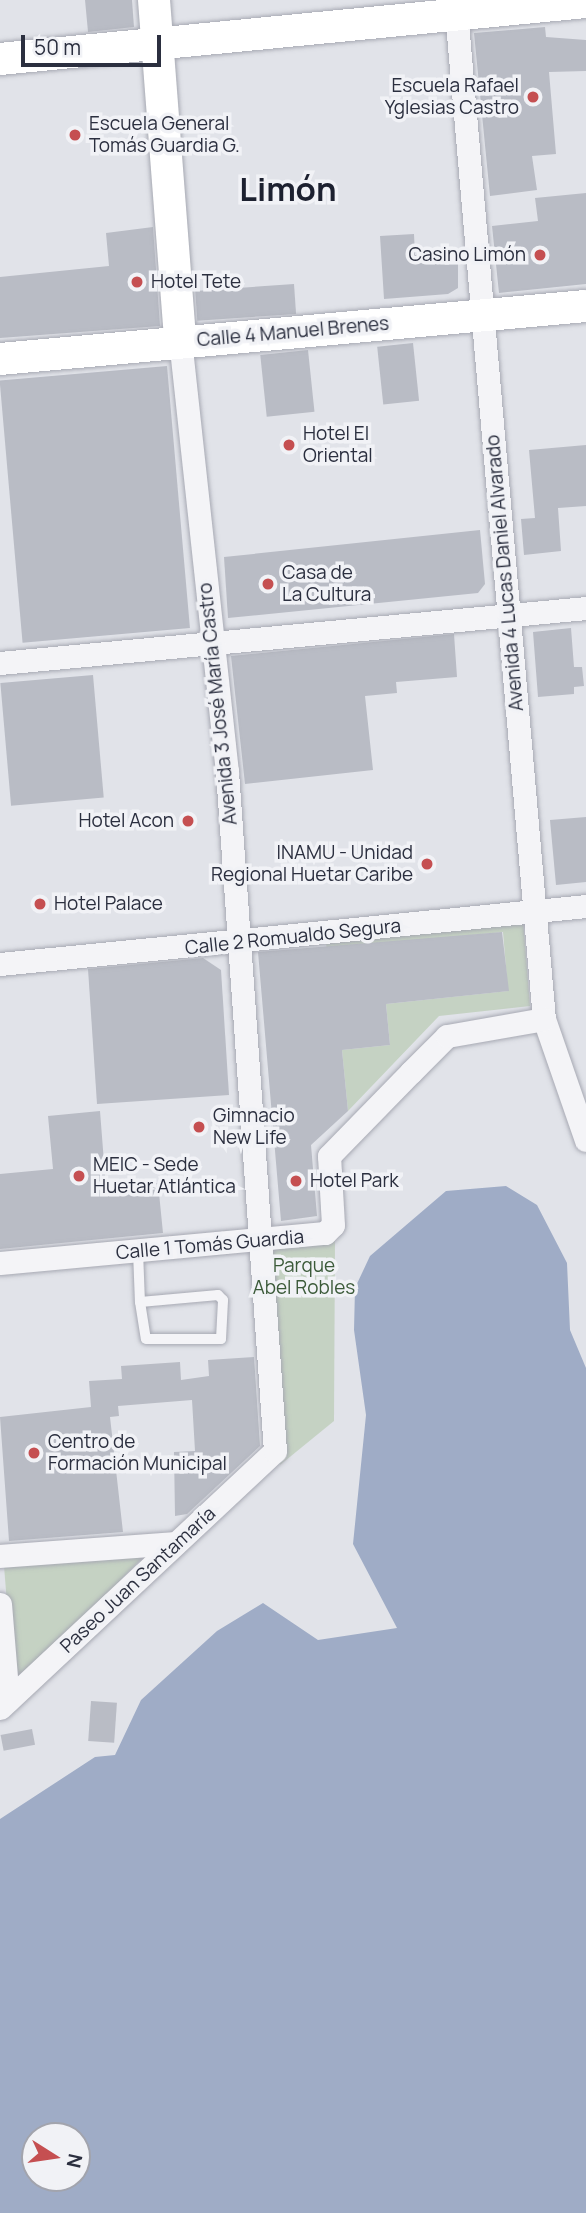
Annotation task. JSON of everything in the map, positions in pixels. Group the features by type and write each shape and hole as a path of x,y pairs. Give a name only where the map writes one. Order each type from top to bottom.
{"main road":[{"name":"Avenida 3 José María Castro","path":"154,0 180,341"},
{"path":"0,59 159,46 455,6 586,2"},
{"name":"Calle 4 Manuel Brenes","path":"0,359 586,306"}],"street":[{"name":"Avenida 4 Lucas Daniel Alvarado","path":"455,6 544,1018 586,1140"},
{"name":"Avenida 3 José María Castro","path":"180,341 213,643 239,943 275,1451"},
{"path":"0,663 586,608"},
{"name":"Calle 2 Romualdo Segura","path":"0,964 239,943 586,906"},
{"name":"Calle 1 Tomás Guardia","path":"0,1263 312,1236 333,1225 329,1156 447,1036 544,1018"},
{"name":"Paseo Juan Santamaría","path":"4,1704 275,1451"},
{"path":"0,1556 175,1543"},
{"path":"0,1604 4,1704"}],"lane":[{"path":"138,1251 140,1302 146,1339 221,1339 223,1300 218,1296 140,1302"}],"green space":[{"path":"523,919 530,1006 439,1016 348,1111 342,1050 390,1045 386,1004 508,991 503,932 339,949 329,987 326,941"},
{"name":"Parque Abel Robles","path":"335,1241 334,1421 280,1465 272,1250"},
{"path":"144,1556 14,1690 4,1566"}],"water":[{"path":"506,1186 537,1205 567,1263 570,1330 586,1368 586,2213 0,2213 0,1819 95,1757 115,1755 141,1700 217,1631 263,1603 318,1640 397,1628 353,1544 366,1415 354,1330 355,1288 370,1256 446,1191"}],"building":[{"path":"85,0 132,0 134,27 88,32"},
{"name":"Escuela Rafael Yglesias Castro","path":"545,27 546,37 586,40 586,71 549,72 556,154 532,156 537,190 490,196 474,33"},
{"path":"586,193 586,284 499,293 492,226 538,221 535,198"},
{"path":"153,227 160,326 0,338 0,277 109,266 106,233"},
{"path":"414,234 415,255 458,252 458,288 448,294 384,299 380,236"},
{"path":"294,284 296,314 197,321 195,291"},
{"path":"413,343 419,401 383,404 377,347"},
{"path":"308,350 314,412 267,417 260,355"},
{"path":"167,366 190,628 23,643 0,381"},
{"path":"586,445 586,506 558,508 561,551 524,555 521,519 535,518 529,450"},
{"path":"480,530 485,584 478,593 228,618 224,557"},
{"path":"571,628 574,667 582,667 584,686 574,687 574,694 538,697 533,632"},
{"path":"454,634 457,677 396,682 397,693 365,696 373,770 245,784 231,656"},
{"path":"93,675 104,798 11,806 0,683"},
{"path":"586,817 586,882 556,885 550,820"},
{"path":"502,932 509,991 386,1004 390,1045 342,1050 348,1111 311,1145 317,1216 281,1221 258,952"},
{"path":"203,958 221,970 229,1095 97,1104 88,969"},
{"name":"MEIC - Sede Huetar Atlántica","path":"100,1111 106,1188 158,1183 163,1233 0,1249 0,1174 53,1169 48,1116"},
{"path":"254,1357 260,1446 187,1514 175,1516 174,1452 195,1451 192,1400 118,1406 119,1416 110,1417 123,1532 9,1541 0,1417 91,1407 89,1381 122,1379 121,1366 180,1362 181,1380 209,1376 208,1360"},
{"path":"91,1701 117,1703 114,1743 88,1741"},
{"path":"32,1729 35,1745 4,1751 1,1735"}],"place":[{"name":"Escuela Rafael Yglesias Castro","path":"533,97"},
{"name":"Escuela General Tomás Guardia G.","path":"75,135"},
{"name":"Casino Limón","path":"540,255"},
{"name":"Hotel Tete","path":"137,282"},
{"name":"Hotel El Oriental","path":"289,445"},
{"name":"Casa de La Cultura","path":"268,584"},
{"name":"Hotel Acon","path":"188,821"},
{"name":"INAMU - Unidad Regional Huetar Caribe","path":"427,864"},
{"name":"Hotel Palace","path":"40,904"},
{"name":"Gimnacio New Life","path":"199,1127"},
{"name":"MEIC - Sede Huetar Atlántica","path":"79,1176"},
{"name":"Hotel Park","path":"296,1181"},
{"name":"Centro de Formación Municipal","path":"34,1453"}],"district":[{"name":"Limón","path":"288,189"}]}
